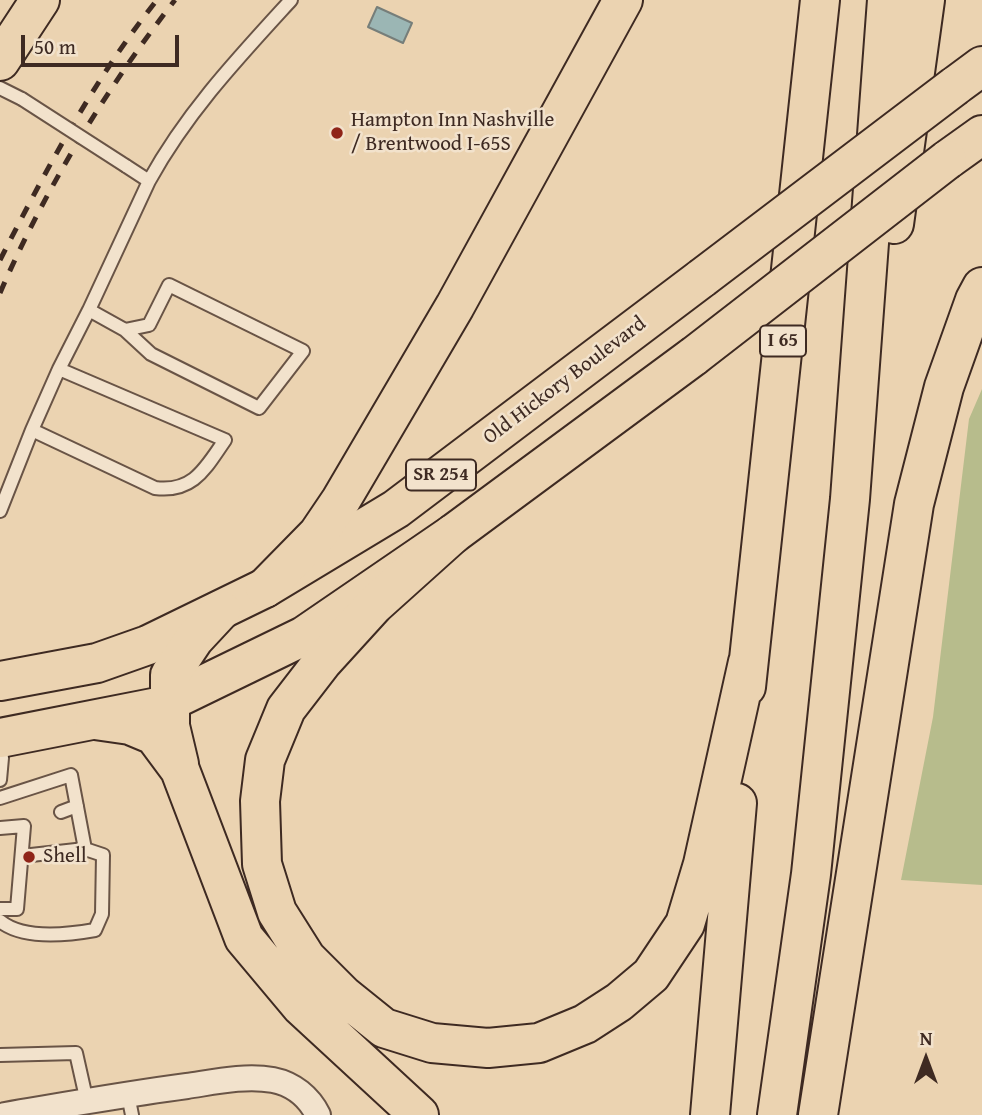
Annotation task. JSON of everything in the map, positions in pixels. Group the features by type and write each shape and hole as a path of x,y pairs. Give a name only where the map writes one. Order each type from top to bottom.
{"main road":[{"path":"0,61 40,0"},
{"path":"265,588 318,534 352,480 455,306 624,0"},
{"name":"I 65","path":"710,1115 748,662 820,0"},
{"path":"777,1115 811,874 850,499 887,0"},
{"path":"850,499 886,281 925,0"},
{"name":"Old Hickory Boulevard","path":"0,681 97,663 148,645 265,588 396,509 968,76"},
{"name":"SR 254","path":"0,738 158,707 304,636 453,534 694,356 982,135"},
{"path":"818,1115 914,504 944,387 982,286"},
{"path":"453,534 374,605 323,661 286,709 265,760 260,801 262,864 277,912 306,958 342,995 384,1028 432,1043 488,1048 539,1043 585,1024 619,1002 651,975 685,924 703,864 748,662"},
{"path":"220,610 194,639 170,675 170,726 180,769 214,864 244,938 301,1006 419,1115"},
{"path":"95,720 130,725 154,735 180,769"}],"street":[{"path":"5,1115 87,1102 130,1105 247,1079 274,1080 301,1093 318,1115"}],"lane":[{"path":"0,511 59,369 160,160 211,88 291,0"},
{"path":"0,88 22,99 149,181"},
{"path":"89,310 125,330 151,354 259,408 303,351 169,285 149,325 125,330"},
{"path":"32,430 155,488 163,489 189,483 199,477 225,440 59,369"},
{"path":"0,746 0,780"},
{"path":"0,798 71,775 85,849"},
{"path":"61,812 77,806"},
{"path":"0,828 29,824 22,856 17,909 0,909"},
{"path":"0,921 10,929 61,936 95,930 102,914 103,855 85,849 22,856"},
{"path":"0,1055 76,1054 87,1102"}],"green space":[{"path":"982,389 982,885 901,880 933,717 969,419"}],"water":[{"path":"377,7 412,23 403,43 368,27"}],"railway":[{"path":"0,260 53,159 92,93 157,0"},
{"path":"0,293 36,216 78,141 125,68 175,0"}],"place":[{"name":"Hampton Inn Nashville / Brentwood I-65S","path":"337,133"},
{"name":"Shell","path":"29,857"}]}
